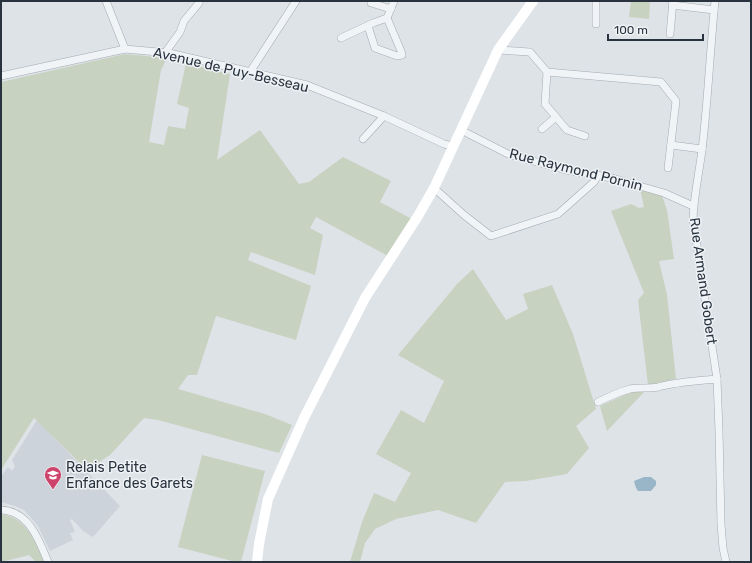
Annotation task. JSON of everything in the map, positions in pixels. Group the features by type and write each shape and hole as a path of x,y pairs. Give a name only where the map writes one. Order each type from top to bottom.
{"main road":[{"path":"257,562 268,499 304,418 365,298 418,216 434,188 498,50 533,1"}],"street":[{"path":"106,1 125,49"},
{"path":"250,72 296,1"},
{"path":"341,38 387,18 394,1"},
{"path":"596,1 596,24"},
{"name":"Rue Armand Gobert","path":"715,1 702,149 696,196 693,206 693,219 717,379 721,524 726,562"},
{"path":"372,3 391,10"},
{"path":"670,34 673,3 714,10"},
{"path":"165,53 180,32 184,21 199,4"},
{"path":"368,26 375,48 397,56 402,55 402,51 387,18"},
{"name":"Avenue de Puy-Besseau","path":"1,76 125,49 165,53 307,85 384,116 444,144 453,146"},
{"path":"498,50 530,52 547,72 546,104 567,130 585,136"},
{"path":"547,72 661,82 676,101 668,168"},
{"path":"363,139 384,116"},
{"path":"542,129 556,117"},
{"name":"Rue Raymond Pornin","path":"460,130 508,154 566,170 612,178 664,193 693,206"},
{"path":"671,145 702,149"},
{"path":"434,188 464,215 491,236 558,214 594,182 598,175"},
{"path":"598,402 630,389 657,388 663,385 689,381 717,379"},
{"path":"1,510 18,515 29,525 37,536 48,562"}],"shaded area":[{"name":"Relais Petite Enfance des Garets","path":"37,420 120,506 93,537 83,531 72,519 70,520 75,532 70,533 73,540 50,551 38,526 24,510 1,502 1,477 8,467 12,471 15,466 12,460"}],"green space":[{"path":"631,1 650,1 649,19 629,17"},
{"path":"125,54 167,58 161,70 149,142 164,145 168,126 185,129 189,108 177,104 186,63 230,74 217,160 260,130 299,184 309,182 343,157 391,181 380,202 412,219 388,256 316,217 310,228 323,235 315,275 251,252 248,260 311,286 296,340 216,316 197,375 188,375 178,389 265,414 292,425 279,453 158,420 144,418 110,455 87,470 34,418 1,470 1,82"},
{"path":"640,189 662,196 667,210 674,259 659,261 667,295 676,379 648,385 638,300 644,293 611,211 631,204 639,208 644,207"},
{"path":"473,269 506,320 528,309 523,294 552,285 573,334 596,409 576,426 589,448 567,474 526,481 505,482 476,523 438,510 396,519 375,529 365,543 360,562 350,562 362,522 374,493 395,502 411,473 376,454 401,410 424,423 444,381 398,355 457,284"},
{"path":"646,390 607,431 600,406 629,393"},
{"path":"202,455 265,471 241,562 178,547"},
{"path":"1,514 10,516 24,525 37,546 44,562 36,562 29,555 1,562"}],"water":[{"path":"644,477 651,477 656,481 656,485 651,491 638,491 636,488 634,481"}],"place":[{"name":"Relais Petite Enfance des Garets","path":"53,490"}]}
